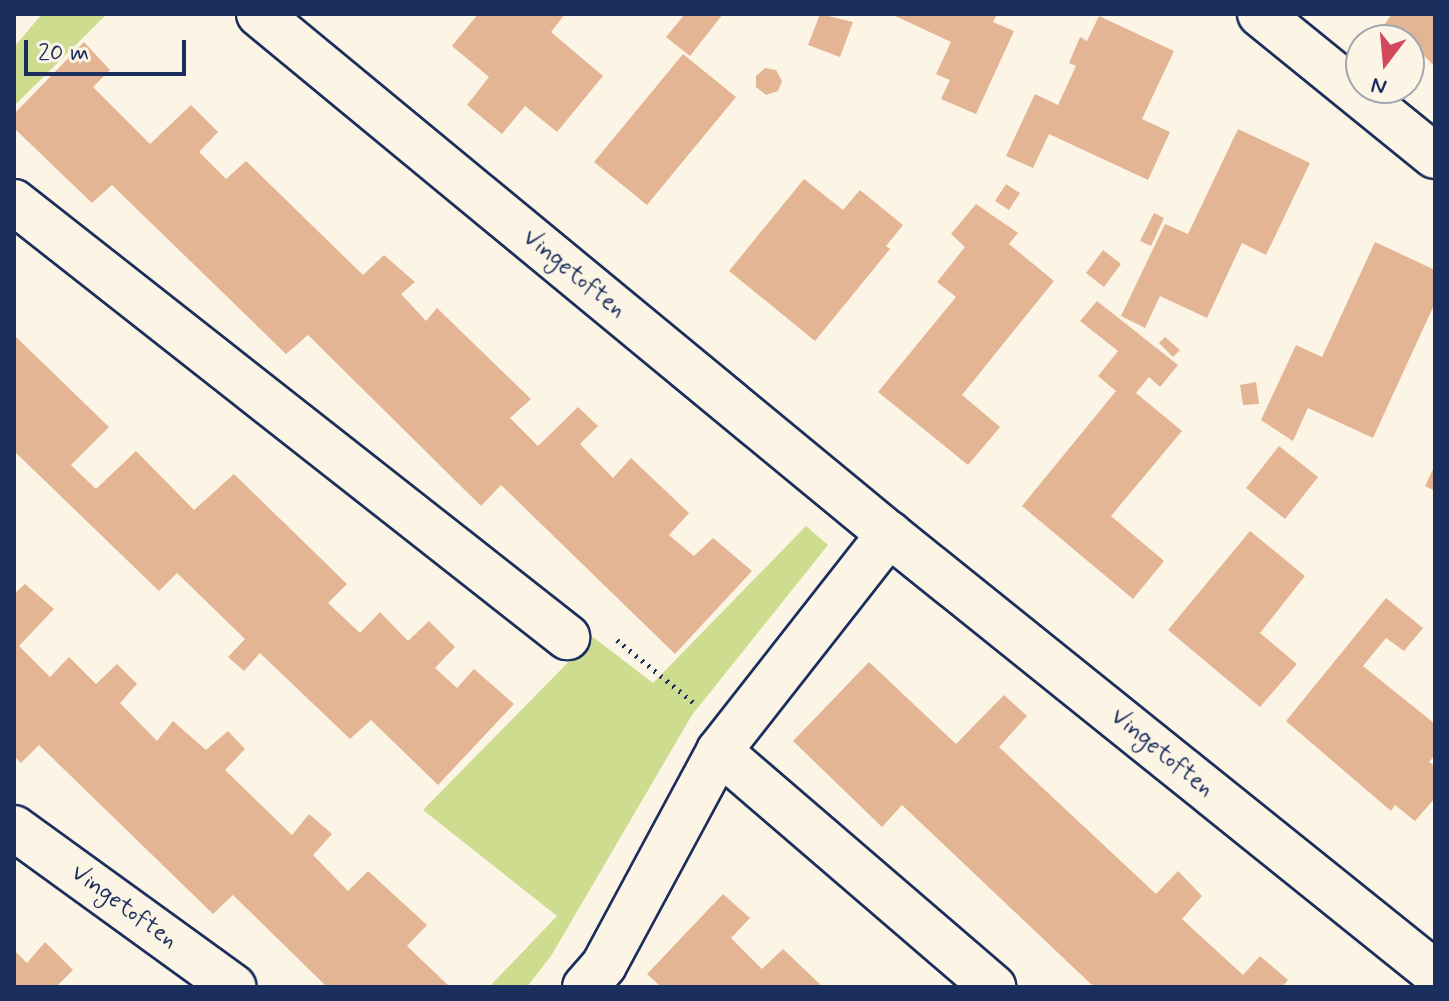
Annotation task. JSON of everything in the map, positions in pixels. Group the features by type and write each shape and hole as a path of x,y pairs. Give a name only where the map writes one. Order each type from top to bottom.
{"street":[{"name":"Vingetoften","path":"259,14 889,534 1435,973"},
{"path":"1260,14 1435,156"},
{"path":"14,202 567,637"},
{"path":"585,987 604,965 719,751 889,534"},
{"path":"719,751 993,987"},
{"name":"Vingetoften","path":"14,828 234,987"}],"path":[{"path":"567,637 601,628 703,709 719,751"}],"green space":[{"path":"42,14 107,14 14,106 14,47"},
{"path":"806,526 828,545 692,715 551,956 527,987 489,987 557,916 423,810 593,637 653,683"}],"building":[{"path":"478,14 565,14 551,32 603,76 557,132 525,106 502,134 467,105 489,77 452,46"},
{"path":"685,14 723,14 690,56 666,37"},
{"path":"820,14 853,22 840,57 808,45"},
{"path":"891,14 997,14 993,22 1014,31 976,114 941,99 950,80 936,74 951,42"},
{"path":"1392,14 1435,14 1435,67 1425,57 1425,24 1385,24"},
{"path":"1099,16 1174,51 1142,119 1170,132 1148,180 1049,134 1033,168 1006,156 1035,94 1058,105 1076,66 1069,63 1080,37 1087,41"},
{"path":"84,42 110,70 93,87 150,144 191,105 218,132 199,152 226,179 246,161 363,275 384,255 415,282 401,294 426,321 437,308 531,399 510,418 538,446 578,407 598,426 580,444 613,478 631,458 689,513 669,535 694,556 713,538 752,571 675,654 501,485 481,506 308,335 286,354 112,185 92,203 14,128 14,114"},
{"path":"683,54 736,97 647,205 594,162"},
{"path":"765,68 776,70 782,81 778,91 766,95 756,87 756,76"},
{"path":"1238,129 1310,163 1266,255 1242,243 1207,318 1160,296 1145,328 1121,316 1165,224 1188,234"},
{"path":"804,179 843,210 860,190 903,225 886,246 890,249 815,341 729,271"},
{"path":"1006,184 1020,193 1009,210 995,201"},
{"path":"976,204 1018,233 1009,244 1054,281 962,395 1000,427 968,465 878,392 956,297 937,282 965,247 951,234"},
{"path":"1154,213 1164,218 1151,246 1140,241"},
{"path":"1375,242 1435,270 1435,303 1373,438 1308,408 1293,441 1261,420 1296,345 1322,357"},
{"path":"1103,250 1121,264 1104,287 1086,273"},
{"path":"1097,301 1178,365 1160,387 1149,377 1136,393 1182,431 1111,516 1164,561 1133,599 1022,506 1116,391 1098,376 1118,351 1080,321"},
{"path":"14,335 109,427 71,465 96,489 136,451 194,510 234,474 347,584 328,603 360,633 380,612 408,641 429,621 455,647 435,668 457,688 474,669 514,704 438,785 371,720 350,739 260,653 244,671 228,657 245,639 177,573 159,591 14,451"},
{"path":"1165,337 1180,350 1173,357 1159,343"},
{"path":"1256,382 1259,404 1243,405 1240,385"},
{"path":"1279,446 1318,477 1285,519 1246,488"},
{"path":"1435,465 1435,491 1425,486"},
{"path":"1250,531 1305,576 1260,633 1297,664 1260,707 1168,630"},
{"path":"25,584 54,609 19,646 50,677 69,657 96,684 117,664 137,684 120,703 157,741 173,721 206,750 228,731 245,749 225,770 292,835 309,814 332,834 313,855 348,891 368,871 427,925 407,946 450,987 327,987 233,895 213,914 39,745 21,763 14,756 14,594"},
{"path":"1386,598 1423,628 1404,651 1386,638 1363,666 1435,724 1435,755 1429,762 1435,766 1435,798 1415,821 1395,805 1391,811 1286,721"},
{"path":"869,662 956,744 1004,695 1027,716 999,747 1156,894 1178,871 1202,896 1182,919 1243,975 1260,956 1288,980 1282,987 1094,987 902,805 882,827 793,741"},
{"path":"723,894 750,918 731,938 762,969 783,949 823,987 661,987 647,974"},
{"path":"45,942 73,970 56,987 14,987 14,950 27,963"}]}
